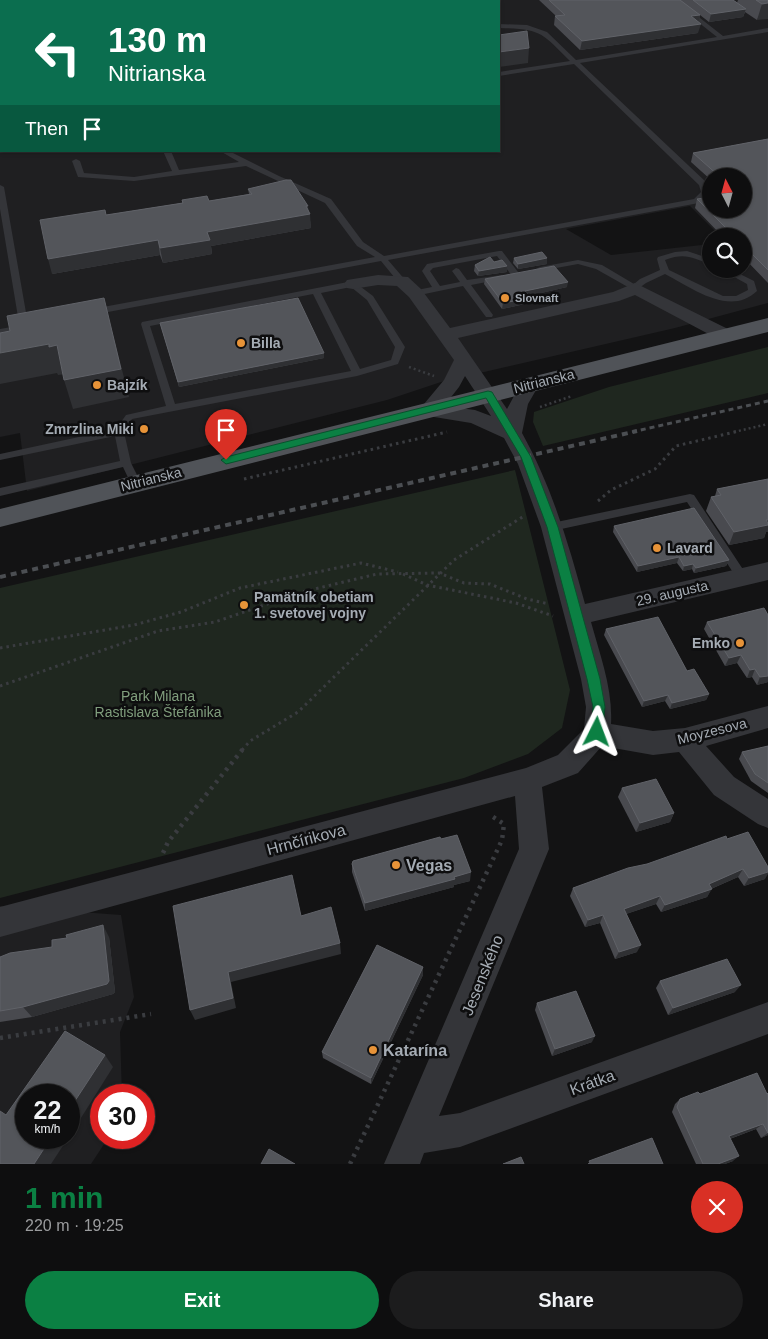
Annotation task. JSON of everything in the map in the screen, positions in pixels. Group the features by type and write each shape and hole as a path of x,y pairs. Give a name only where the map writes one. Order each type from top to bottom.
{"main road":[{"name":"Nitrianska","path":"0,518 131,473 429,410 768,325"}],"street":[{"path":"353,284 378,280 409,287 447,335 488,394 529,464 552,527 566,611 597,698 599,707 597,732"},
{"path":"447,335 619,296 635,288 725,335"},
{"path":"429,410 452,383 464,360"},
{"path":"512,433 518,404 529,385"},
{"path":"429,410 475,417 512,433"},
{"name":"29. augusta","path":"566,611 742,577 768,570"},
{"name":"Moyzesova","path":"597,732 653,743 685,740 768,717"},
{"name":"Hrnčírikova","path":"0,922 527,780 568,764 597,732"},
{"path":"685,740 724,786 768,815"},
{"name":"Jesenského","path":"408,1151 534,849 527,780"},
{"name":"Krátka","path":"408,1151 460,1130 768,1018"}],"lane":[{"path":"673,0 722,38"},
{"path":"79,314 696,201 705,193 703,184 545,33 527,28 500,26"},
{"path":"500,74 768,31"},
{"path":"167,152 176,173"},
{"path":"225,152 276,178 328,201 360,244 383,259 409,287 437,288 578,262 599,267 635,288 643,281 665,270"},
{"path":"76,161 81,175 134,179 248,163"},
{"path":"0,188 29,323 20,328 0,332"},
{"path":"702,258 678,252 661,259 665,270 721,298 738,299 753,291 751,282 743,278"},
{"path":"437,288 426,271 430,266 499,253 524,272"},
{"path":"456,271 489,315"},
{"path":"0,457 119,432 129,417 357,373 395,362 400,347 370,298 353,284 145,324 170,408"},
{"path":"316,291 357,373"},
{"path":"0,492 131,473 119,432"},
{"path":"552,527 690,498 742,577"}],"path":[{"path":"395,362 436,377"},
{"path":"586,520 596,503 611,490 654,470 676,446 768,424"},
{"path":"160,860 168,842 250,741 298,712 454,560 514,524 527,514"},
{"path":"0,648 134,625 181,612 240,588 361,564 401,573 427,585 516,603 558,617 566,611"},
{"path":"0,686 158,631 214,622 302,592 378,574 439,573 464,583 490,584 527,599 566,611"},
{"path":"350,1164 502,840 504,824 490,815 481,814"},
{"path":"0,1038 151,1014"}],"shaded area":[{"path":"500,0 768,0 768,303 675,328 441,382 387,400 27,491 20,433 0,437 0,152 500,152","holes":["690,206 712,228 752,228 752,278 702,278 702,245 611,255 566,229"]},
{"path":"0,906 121,915 134,997 120,1032 122,1084 90,1084 90,1149 101,1149 91,1164 0,1164"}],"green space":[{"path":"768,347 768,393 543,446 533,422 534,412 609,387"},
{"name":"Park Milana Rastislava Štefánika","path":"515,470 570,690 562,728 528,754 464,778 0,898 0,588"}],"building":[{"path":"549,0 680,0 700,15 691,16 701,24 582,41 555,16 565,15"},
{"path":"693,0 733,0 746,9 711,14"},
{"path":"756,0 768,0 768,3 762,4"},
{"path":"527,31 529,48 500,52 500,35"},
{"path":"768,139 768,270 752,254 752,228 726,228 716,218 752,218 752,168 710,168 693,153"},
{"path":"291,180 308,206 306,206 310,214 207,232 210,240 160,248 158,240 48,259 40,220 105,210 106,215 183,203 182,200 207,196 209,201 252,194 248,189"},
{"path":"542,252 547,258 518,264 514,258"},
{"path":"490,257 494,262 502,260 507,266 479,271 475,265"},
{"path":"554,266 568,282 525,291 530,298 503,303 485,279"},
{"path":"104,298 121,369 64,380 57,345 49,347 49,344 0,353 0,333 10,331 7,316"},
{"name":"Billa","path":"298,298 324,353 178,382 160,323"},
{"path":"768,479 768,520 766,520 768,525 734,532 711,497 721,495 717,489"},
{"path":"694,508 729,560 696,568 693,564 684,566 679,557 638,566 614,526"},
{"name":"Emko","path":"764,608 768,615 768,676 760,677 755,669 750,670 741,655 729,658 707,622"},
{"path":"658,617 687,671 694,669 709,694 672,703 668,695 644,701 606,629"},
{"path":"768,746 768,783 755,774 742,752"},
{"path":"656,779 674,813 640,823 622,788"},
{"path":"748,832 768,867 768,872 749,878 743,869 709,884 712,889 665,905 660,896 624,909 641,945 619,952 603,915 588,920 573,888 726,836 727,839"},
{"path":"457,835 471,872 454,877 455,879 365,903 352,864 353,861 440,837 441,839"},
{"path":"292,875 301,916 331,907 340,943 228,972 233,998 190,1010 173,906"},
{"path":"103,925 109,981 107,984 23,1007 0,1011 0,957 10,953 52,947 52,940 67,938 66,935"},
{"path":"377,945 423,967 371,1078 322,1052"},
{"path":"727,959 741,985 673,1008 660,981"},
{"path":"576,991 595,1036 555,1049 537,1003"},
{"path":"65,1031 105,1055 80,1093 80,1084 28,1084"},
{"path":"757,1073 768,1093 768,1133 763,1124 729,1136 739,1156 718,1164 703,1164 677,1107 680,1099 698,1092 700,1094"},
{"path":"15,1102 15,1149 44,1149 34,1164 0,1164 0,1111 6,1115"},
{"path":"652,1138 663,1164 588,1164 590,1163 589,1161"},
{"path":"269,1149 295,1164 261,1164"},
{"path":"521,1157 524,1164 503,1164"}],"railway":[{"path":"632,432 768,401"},
{"path":"0,577 637,431"}],"place":[{"name":"Slovnaft","path":"505,298"},
{"name":"Billa","path":"241,343"},
{"name":"Bajzík","path":"97,385"},
{"name":"Zmrzlina Miki","path":"144,429"},
{"name":"Lavard","path":"657,548"},
{"name":"Pamätník obetiam 1. svetovej vojny","path":"244,605"},
{"name":"Emko","path":"740,643"},
{"name":"Vegas","path":"396,865"},
{"name":"Katarína","path":"373,1050"}],"route":[{"path":"226,460 488,394 526,457 552,527 594,679 599,707 597,732"}]}
